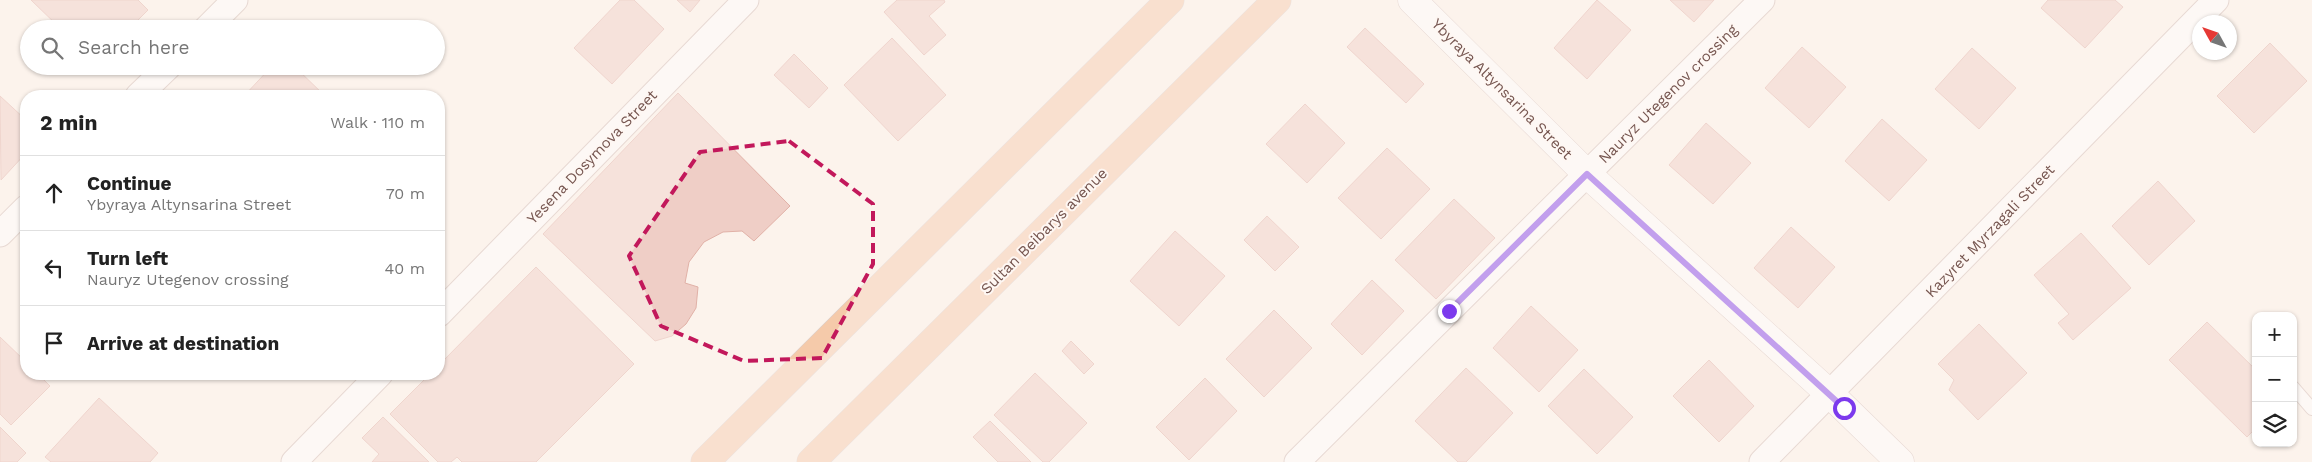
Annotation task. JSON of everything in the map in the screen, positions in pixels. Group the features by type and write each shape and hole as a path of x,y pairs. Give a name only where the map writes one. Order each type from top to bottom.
{"main road":[{"path":"704,462 1170,0"},
{"name":"Sultan Beibarys avenue","path":"812,462 1277,0"}],"street":[{"path":"215,20 235,0"},
{"name":"Yesena Dosymova Street","path":"445,308 746,0"},
{"name":"Ybyraya Altynsarina Street","path":"1412,0 1587,174 1830,394 1900,462"},
{"name":"Nauryz Utegenov crossing","path":"1297,462 1762,0"},
{"name":"Kazyret Myrzagali Street","path":"1762,462 2216,0"},
{"path":"144,90 159,75"},
{"path":"0,234 20,214"},
{"path":"294,462 374,380"}],"lane":[{"path":"2297,392 2312,409"}],"highlighted area":[{"path":"789,141 873,204 873,264 822,358 744,361 661,326 629,256 700,152"}],"building":[{"path":"31,0 138,0 148,10 138,20 52,20"},
{"path":"620,0 634,0 664,29 612,84 574,48"},
{"path":"677,0 700,0 690,12"},
{"path":"897,0 944,0 945,2 929,16 946,35 924,55 884,12"},
{"path":"1597,0 1631,30 1587,79 1554,48"},
{"path":"1670,0 1714,0 1694,22"},
{"path":"2048,0 2115,0 2123,7 2085,48 2041,8"},
{"path":"1365,28 1424,84 1406,103 1347,47"},
{"path":"892,38 946,95 898,141 844,85"},
{"path":"2270,43 2307,81 2254,133 2217,96"},
{"path":"1802,47 1846,87 1809,128 1765,88"},
{"path":"1972,48 2016,88 1979,129 1935,89"},
{"path":"794,54 828,88 809,108 774,75"},
{"path":"264,75 303,75 319,90 250,90"},
{"path":"678,93 790,206 754,241 742,231 723,232 704,242 689,262 685,283 698,287 696,308 686,324 672,336 655,341 543,234"},
{"path":"0,96 20,114 20,159 1,180"},
{"path":"1305,104 1345,143 1307,183 1266,144"},
{"path":"1882,119 1927,160 1889,201 1845,161"},
{"path":"1706,123 1751,163 1713,204 1669,165"},
{"path":"1387,148 1430,189 1381,239 1338,198"},
{"path":"2158,181 2195,221 2149,265 2112,226"},
{"path":"1454,199 1495,238 1436,299 1395,260"},
{"path":"1267,216 1299,247 1275,271 1244,240"},
{"path":"1791,227 1835,267 1798,308 1754,268"},
{"path":"1175,231 1225,276 1179,326 1130,281"},
{"path":"2081,233 2131,288 2073,340 2058,323 2069,314 2034,275"},
{"path":"536,267 634,364 536,462 462,462 457,457 451,462 438,462 390,414 424,380 445,380 445,359"},
{"path":"1372,280 1404,311 1362,355 1331,324"},
{"path":"1531,306 1578,350 1539,392 1493,348"},
{"path":"1274,310 1312,348 1264,397 1226,359"},
{"path":"2207,322 2252,366 2252,432 2247,437 2169,360"},
{"path":"1979,324 2027,373 1978,420 1949,390 1954,380 1938,364"},
{"path":"0,337 20,356 20,380 44,380 50,386 11,425 0,414"},
{"path":"1071,341 1094,364 1084,374 1062,351"},
{"path":"1709,360 1754,406 1719,442 1673,396"},
{"path":"1466,368 1513,413 1466,462 1458,462 1415,421"},
{"path":"1584,369 1633,417 1597,454 1548,406"},
{"path":"1035,373 1087,423 1049,462 1043,462 994,415"},
{"path":"1205,378 1237,411 1189,460 1156,427"},
{"path":"99,398 158,453 150,462 51,462 45,457"},
{"path":"383,417 429,462 372,462 379,454 362,438"},
{"path":"990,421 1031,462 998,462 973,437"},
{"path":"0,427 26,453 17,462 0,462"}],"route":[{"path":"1449,311 1587,174 1844,408"}]}
